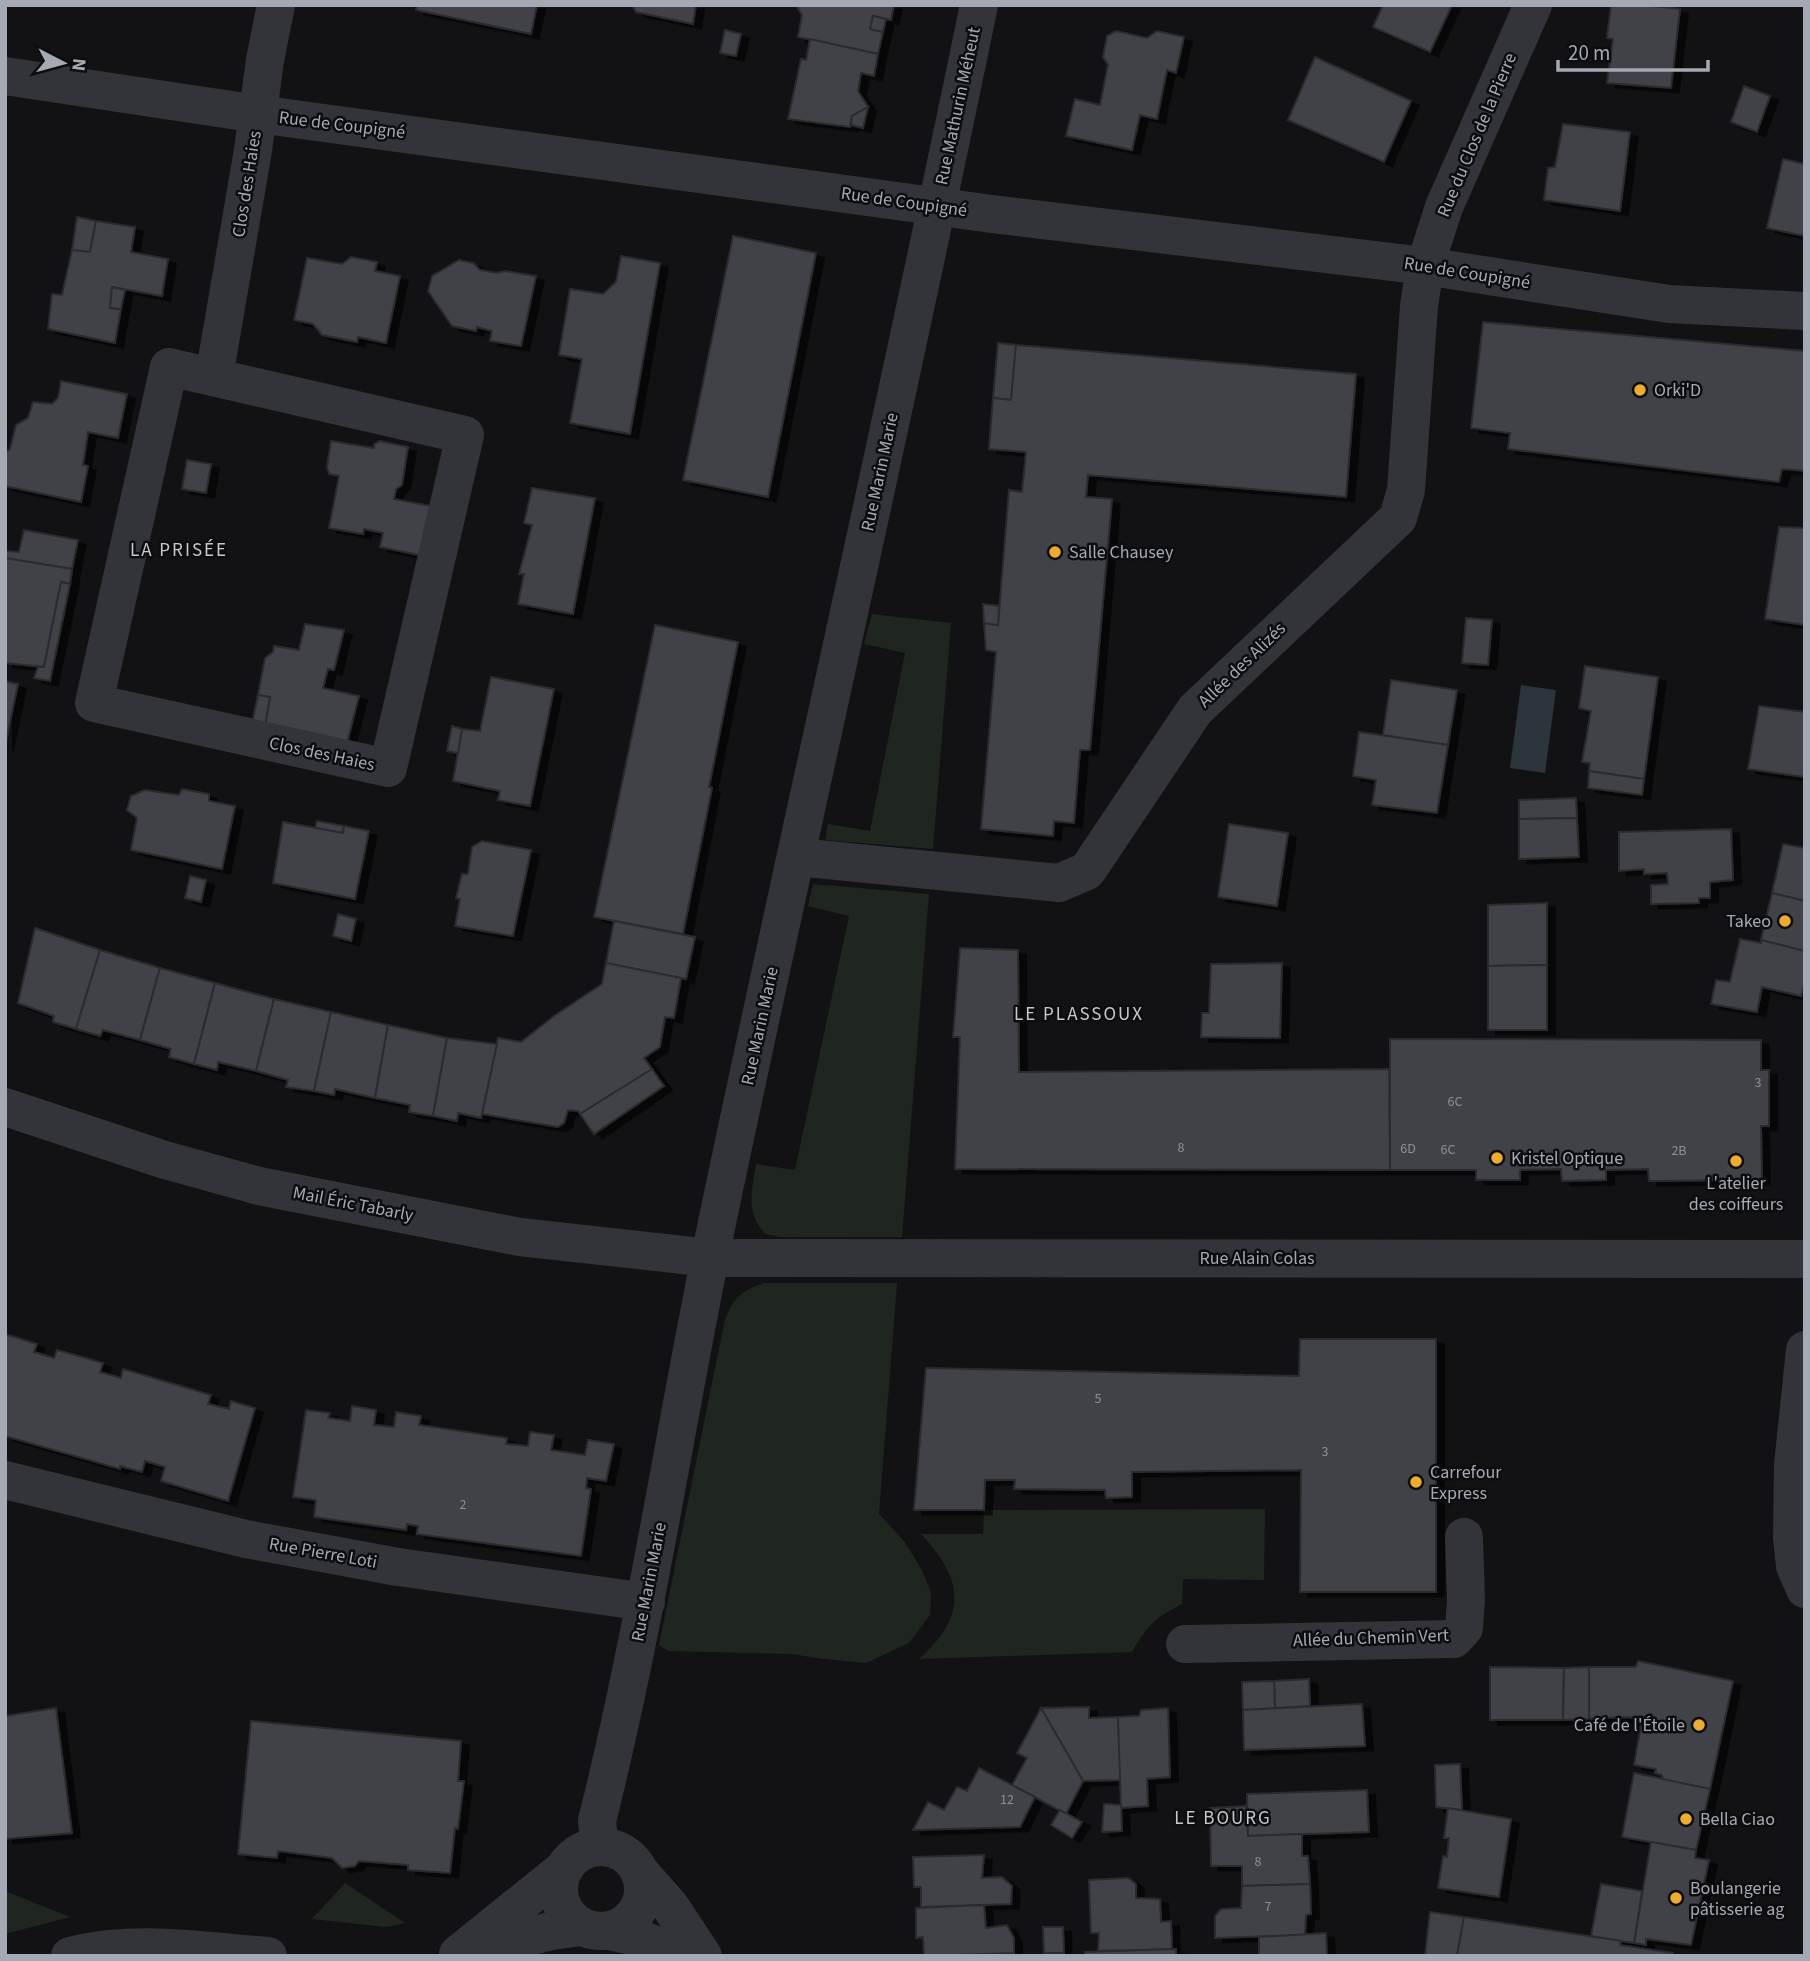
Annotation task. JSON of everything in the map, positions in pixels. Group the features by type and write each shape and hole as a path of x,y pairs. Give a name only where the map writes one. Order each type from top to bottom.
{"street":[{"name":"Clos des Haies","path":"214,377 276,5"},
{"name":"Rue Mathurin Méheut","path":"937,207 979,5"},
{"name":"Rue du Clos de la Pierre","path":"1425,266 1444,207 1534,5"},
{"name":"Rue de Coupigné","path":"5,76 258,114 937,207 1425,266 1669,304 1805,311"},
{"name":"Rue Marin Marie","path":"600,1847 597,1821 646,1602 710,1258 937,207"},
{"name":"Allée des Alizés","path":"797,857 1059,883 1087,871 1195,710 1398,517 1406,490 1419,306 1425,266"},
{"name":"Clos des Haies","path":"169,367 214,377 465,435 388,768 94,704 169,367"},
{"name":"Mail Éric Tabarly","path":"5,1107 165,1160 259,1186 520,1237 710,1258"},
{"name":"Rue Alain Colas","path":"710,1258 1805,1258"},
{"path":"1805,1350 1793,1465 1791,1538 1794,1566 1805,1589"},
{"name":"Rue Pierre Loti","path":"5,1480 246,1539 398,1567 646,1602"},
{"name":"Allée du Chemin Vert","path":"1185,1644 1454,1639 1464,1628 1465,1619 1464,1538"},
{"path":"455,1955 565,1868 574,1857 586,1850 600,1847 623,1853 670,1906 703,1956"},
{"path":"565,1868 560,1880 559,1894 570,1918 595,1929 636,1937 683,1956"},
{"path":"455,1955 551,1931 595,1929 631,1919 638,1909 642,1883 639,1871"},
{"path":"70,1956 122,1947 150,1946 268,1956"}],"shaded area":[{"path":"872,614 951,623 933,849 825,840 828,824 870,831 905,653 864,644"},
{"path":"1521,685 1556,690 1545,773 1510,768"},
{"path":"813,884 929,894 902,1237 779,1237 765,1234 752,1209 756,1164 795,1170 849,916 808,906"},
{"path":"764,1283 897,1283 879,1514 904,1541 922,1570 931,1593 930,1615 909,1643 866,1663 791,1654 669,1651 659,1645 724,1324 730,1308 738,1298"},
{"path":"1265,1509 1264,1580 1183,1579 1182,1604 1152,1624 1132,1652 919,1659 946,1627 953,1612 954,1597 946,1567 921,1534 983,1534 984,1510"},
{"path":"345,1883 405,1923 386,1927 312,1919"},
{"path":"5,1891 70,1917 5,1934"}],"building":[{"path":"417,5 537,5 531,34 416,10"},
{"path":"632,5 696,5 693,24 636,12"},
{"path":"796,5 894,5 891,20 873,16 870,29 883,32 878,54 798,37 802,15"},
{"path":"1383,5 1452,5 1430,52 1373,27"},
{"path":"1611,5 1680,9 1671,88 1607,83 1613,39 1607,38"},
{"path":"873,16 886,19 883,32 870,29"},
{"path":"725,30 741,34 736,56 720,53"},
{"path":"1116,31 1147,38 1157,31 1184,37 1176,73 1167,70 1157,119 1140,115 1132,150 1066,136 1075,99 1100,105 1108,65 1103,57 1107,36"},
{"path":"810,39 878,54 874,76 861,73 858,91 868,107 852,116 850,127 788,119 801,59 806,60"},
{"path":"1315,57 1411,101 1384,162 1288,120"},
{"path":"1744,86 1770,96 1757,132 1731,122"},
{"path":"868,107 863,128 851,125 852,116"},
{"path":"1563,124 1630,132 1620,211 1544,200 1548,168 1555,167"},
{"path":"1783,159 1805,164 1805,236 1767,228"},
{"path":"77,217 96,221 90,252 72,250"},
{"path":"96,221 135,227 131,252 168,259 162,296 112,287 110,308 121,309 115,343 48,329 52,294 62,295 72,250 90,252"},
{"path":"733,236 816,253 768,497 683,480"},
{"path":"621,256 660,263 630,434 570,423 582,359 559,355 570,289 603,294 616,282"},
{"path":"351,257 377,262 375,271 400,276 386,343 358,337 357,342 322,335 313,324 294,320 307,258 342,264"},
{"path":"459,260 473,263 480,270 536,276 521,346 490,341 492,331 477,327 476,331 452,326 428,291 432,276"},
{"path":"112,287 125,290 121,309 110,308"},
{"name":"Orki'D","path":"1483,322 1805,351 1805,471 1782,469 1779,482 1508,449 1510,433 1471,428"},
{"path":"998,343 1016,345 1011,400 993,398"},
{"name":"Salle Chausey","path":"1016,345 1356,374 1346,497 1088,475 1086,497 1112,499 1090,750 1080,750 1074,823 1054,821 1053,836 981,829 996,652 986,650 984,623 998,625 1009,490 1022,492 1026,452 989,449 993,398 1011,400"},
{"path":"61,381 127,394 118,438 88,432 83,465 88,466 81,502 5,486 5,453 10,449 16,425 28,418 33,402 52,404 58,398"},
{"path":"331,441 374,448 374,444 380,441 408,447 402,485 396,489 394,499 436,507 424,556 380,547 383,533 364,529 363,534 329,528 339,476 329,474 327,467"},
{"path":"187,460 211,464 206,493 182,489"},
{"path":"532,488 595,498 573,614 518,604 524,574 519,574 532,525 524,523"},
{"path":"1779,527 1805,528 1805,625 1765,619"},
{"path":"24,530 78,540 72,569 5,558 6,551 19,552"},
{"path":"5,558 72,569 70,584 61,582 44,667 5,663"},
{"path":"61,582 70,584 50,681 34,678 38,667 44,667"},
{"path":"983,604 999,606 998,625 984,623"},
{"path":"1466,618 1492,620 1488,665 1462,663"},
{"path":"305,624 344,630 334,670 328,669 323,688 359,696 347,743 265,726 270,697 258,695 265,658 273,652 274,646 299,650"},
{"path":"655,625 738,642 683,934 594,917"},
{"path":"1585,666 1658,677 1644,779 1589,771 1590,763 1582,762 1591,711 1579,708"},
{"path":"491,677 554,689 530,806 498,800 500,791 453,781 462,729 480,731"},
{"path":"1391,680 1457,690 1448,745 1383,735"},
{"path":"5,681 18,684 5,746"},
{"path":"258,695 270,697 265,726 252,723"},
{"path":"1759,706 1805,712 1805,777 1748,769"},
{"path":"452,726 462,729 458,753 447,751"},
{"path":"1359,732 1448,745 1437,813 1372,805 1376,780 1353,776"},
{"path":"1589,771 1644,779 1642,795 1588,788"},
{"path":"182,789 209,794 209,801 235,806 222,869 131,850 137,818 127,810 131,796 145,790 179,795"},
{"path":"1576,798 1577,818 1519,819 1519,800"},
{"path":"1577,818 1579,857 1519,859 1519,819"},
{"path":"317,821 344,826 343,833 315,828"},
{"path":"283,822 343,833 344,826 369,831 355,899 273,883"},
{"path":"1229,824 1288,833 1277,906 1218,897"},
{"path":"1731,829 1733,880 1710,882 1710,898 1699,898 1699,903 1651,904 1651,885 1668,884 1667,873 1644,874 1644,869 1619,871 1619,832"},
{"path":"482,841 531,850 513,936 455,926 460,899 456,898 462,874 468,874 472,847"},
{"path":"1783,844 1805,848 1805,901 1772,893"},
{"path":"190,876 206,880 201,902 185,898"},
{"name":"Takeo","path":"1772,893 1805,901 1805,951 1761,940"},
{"path":"1547,903 1547,965 1488,966 1488,905"},
{"path":"338,914 356,919 351,941 333,936"},
{"path":"614,921 695,937 686,979 606,963"},
{"path":"35,928 100,950 76,1029 53,1022 54,1016 18,1003"},
{"path":"1740,939 1761,943 1761,940 1805,951 1805,981 1801,996 1762,987 1757,1012 1711,1004 1716,980 1730,982"},
{"path":"960,948 1018,950 1019,1072 1389,1069 1390,1170 955,1169 960,1037 953,1037"},
{"path":"100,950 160,968 140,1040 103,1030 100,1036 76,1029"},
{"path":"606,963 681,978 674,1018 665,1017 660,1047 644,1058 652,1069 580,1114 578,1111 568,1110 564,1123 558,1127 482,1114 498,1038 521,1042 602,984"},
{"path":"1282,963 1280,1038 1201,1037 1202,1013 1209,1013 1211,964"},
{"path":"1547,965 1547,1030 1488,1030 1488,966"},
{"path":"160,968 215,983 194,1064 169,1057 171,1049 140,1040"},
{"path":"215,983 274,999 256,1071 218,1062 217,1070 194,1064"},
{"path":"274,999 331,1012 314,1091 286,1087 288,1080 256,1071"},
{"path":"331,1012 388,1025 375,1098 335,1089 334,1095 314,1091"},
{"path":"388,1025 447,1038 433,1116 409,1112 410,1105 375,1098"},
{"path":"447,1038 497,1044 481,1118 458,1113 457,1121 433,1116"},
{"path":"1390,1039 1761,1040 1761,1070 1769,1070 1769,1126 1761,1126 1762,1180 1649,1181 1648,1169 1606,1170 1606,1180 1562,1181 1561,1169 1520,1170 1520,1180 1476,1180 1476,1170 1390,1170"},
{"path":"652,1069 664,1086 594,1134 580,1114"},
{"path":"5,1334 37,1344 34,1352 54,1358 57,1350 103,1363 100,1372 121,1378 123,1369 211,1395 208,1404 229,1409 231,1401 255,1408 228,1501 161,1481 165,1467 145,1461 142,1472 120,1466 120,1469 5,1436"},
{"path":"1300,1339 1436,1339 1436,1592 1300,1592 1301,1470 1132,1472 1132,1497 1106,1498 1105,1490 1014,1489 1015,1480 985,1480 984,1510 914,1510 926,1368 1299,1376"},
{"path":"352,1406 376,1410 374,1425 394,1427 396,1412 421,1416 419,1425 507,1438 506,1444 528,1446 530,1432 554,1435 551,1450 585,1455 588,1440 614,1444 606,1481 587,1478 586,1488 591,1489 581,1556 417,1534 418,1526 407,1524 406,1530 314,1517 316,1500 293,1497 306,1410 330,1413 328,1418 350,1421"},
{"path":"1638,1661 1733,1681 1710,1789 1663,1780 1662,1775 1655,1773 1656,1769 1634,1765 1642,1720 1628,1717 1589,1719 1589,1667 1636,1667"},
{"path":"1490,1667 1564,1668 1563,1720 1490,1720"},
{"path":"1589,1667 1589,1719 1563,1720 1564,1668"},
{"path":"1309,1679 1310,1706 1275,1708 1274,1681"},
{"path":"1274,1681 1275,1708 1243,1710 1242,1682"},
{"path":"1362,1704 1365,1746 1244,1750 1243,1710"},
{"path":"1089,1707 1089,1718 1118,1717 1121,1780 1083,1781 1041,1708"},
{"path":"56,1708 72,1833 5,1839 5,1716"},
{"path":"1041,1708 1083,1781 1066,1814 1012,1785 1027,1758 1017,1753"},
{"path":"1168,1708 1170,1777 1147,1779 1148,1806 1121,1808 1118,1717 1139,1716 1141,1710"},
{"path":"251,1721 461,1741 458,1781 464,1781 450,1873 408,1870 408,1865 359,1861 355,1866 342,1868 332,1858 278,1851 277,1858 238,1854"},
{"path":"1460,1764 1462,1810 1436,1807 1435,1765"},
{"path":"979,1768 1035,1797 1020,1827 913,1830 928,1802 944,1810 957,1787 967,1791"},
{"path":"1634,1773 1710,1789 1696,1850 1622,1837"},
{"path":"1367,1790 1369,1832 1248,1836 1247,1794"},
{"path":"1104,1804 1121,1805 1122,1831 1102,1832"},
{"path":"1246,1806 1248,1836 1302,1834 1302,1856 1308,1856 1310,1884 1242,1886 1242,1866 1211,1866 1210,1808"},
{"path":"1448,1808 1511,1819 1499,1897 1438,1888 1443,1856 1447,1857 1449,1838 1444,1838"},
{"path":"1060,1810 1082,1822 1072,1838 1051,1825"},
{"path":"1651,1842 1696,1850 1695,1858 1709,1860 1691,1945 1646,1939 1646,1945 1634,1943"},
{"path":"984,1855 982,1878 1002,1877 1012,1886 1011,1904 921,1907 921,1887 914,1887 913,1857"},
{"path":"1128,1878 1136,1884 1136,1898 1160,1899 1161,1922 1171,1921 1172,1949 1098,1951 1099,1933 1091,1933 1089,1880"},
{"path":"1310,1884 1311,1914 1306,1915 1305,1935 1215,1938 1215,1916 1221,1909 1241,1908 1242,1886"},
{"path":"1601,1884 1642,1891 1634,1943 1591,1936"},
{"path":"984,1905 986,1928 1007,1925 1014,1938 1014,1953 924,1956 923,1937 916,1938 916,1908"},
{"path":"1430,1912 1464,1917 1457,1956 1425,1956"},
{"path":"1464,1917 1621,1941 1620,1945 1673,1953 1673,1956 1457,1956"},
{"path":"1043,1927 1063,1927 1064,1953 1044,1953"},
{"path":"1326,1933 1327,1956 1259,1956 1259,1937"},
{"path":"1176,1949 1176,1956 1085,1956 1085,1952"}],"place":[{"name":"Orki'D","path":"1640,390"},
{"name":"Salle Chausey","path":"1055,552"},
{"name":"Takeo","path":"1785,921"},
{"name":"Kristel Optique","path":"1497,1158"},
{"name":"L'atelier des coiffeurs","path":"1736,1161"},
{"name":"Carrefour Express","path":"1416,1482"},
{"name":"Café de l'Étoile","path":"1699,1725"},
{"name":"Bella Ciao","path":"1686,1819"},
{"name":"Boulangerie pâtisserie ag","path":"1676,1898"}],"district":[{"name":"LA PRISÉE","path":"179,550"},
{"name":"LE PLASSOUX","path":"1079,1014"},
{"name":"LE BOURG","path":"1223,1818"}]}
